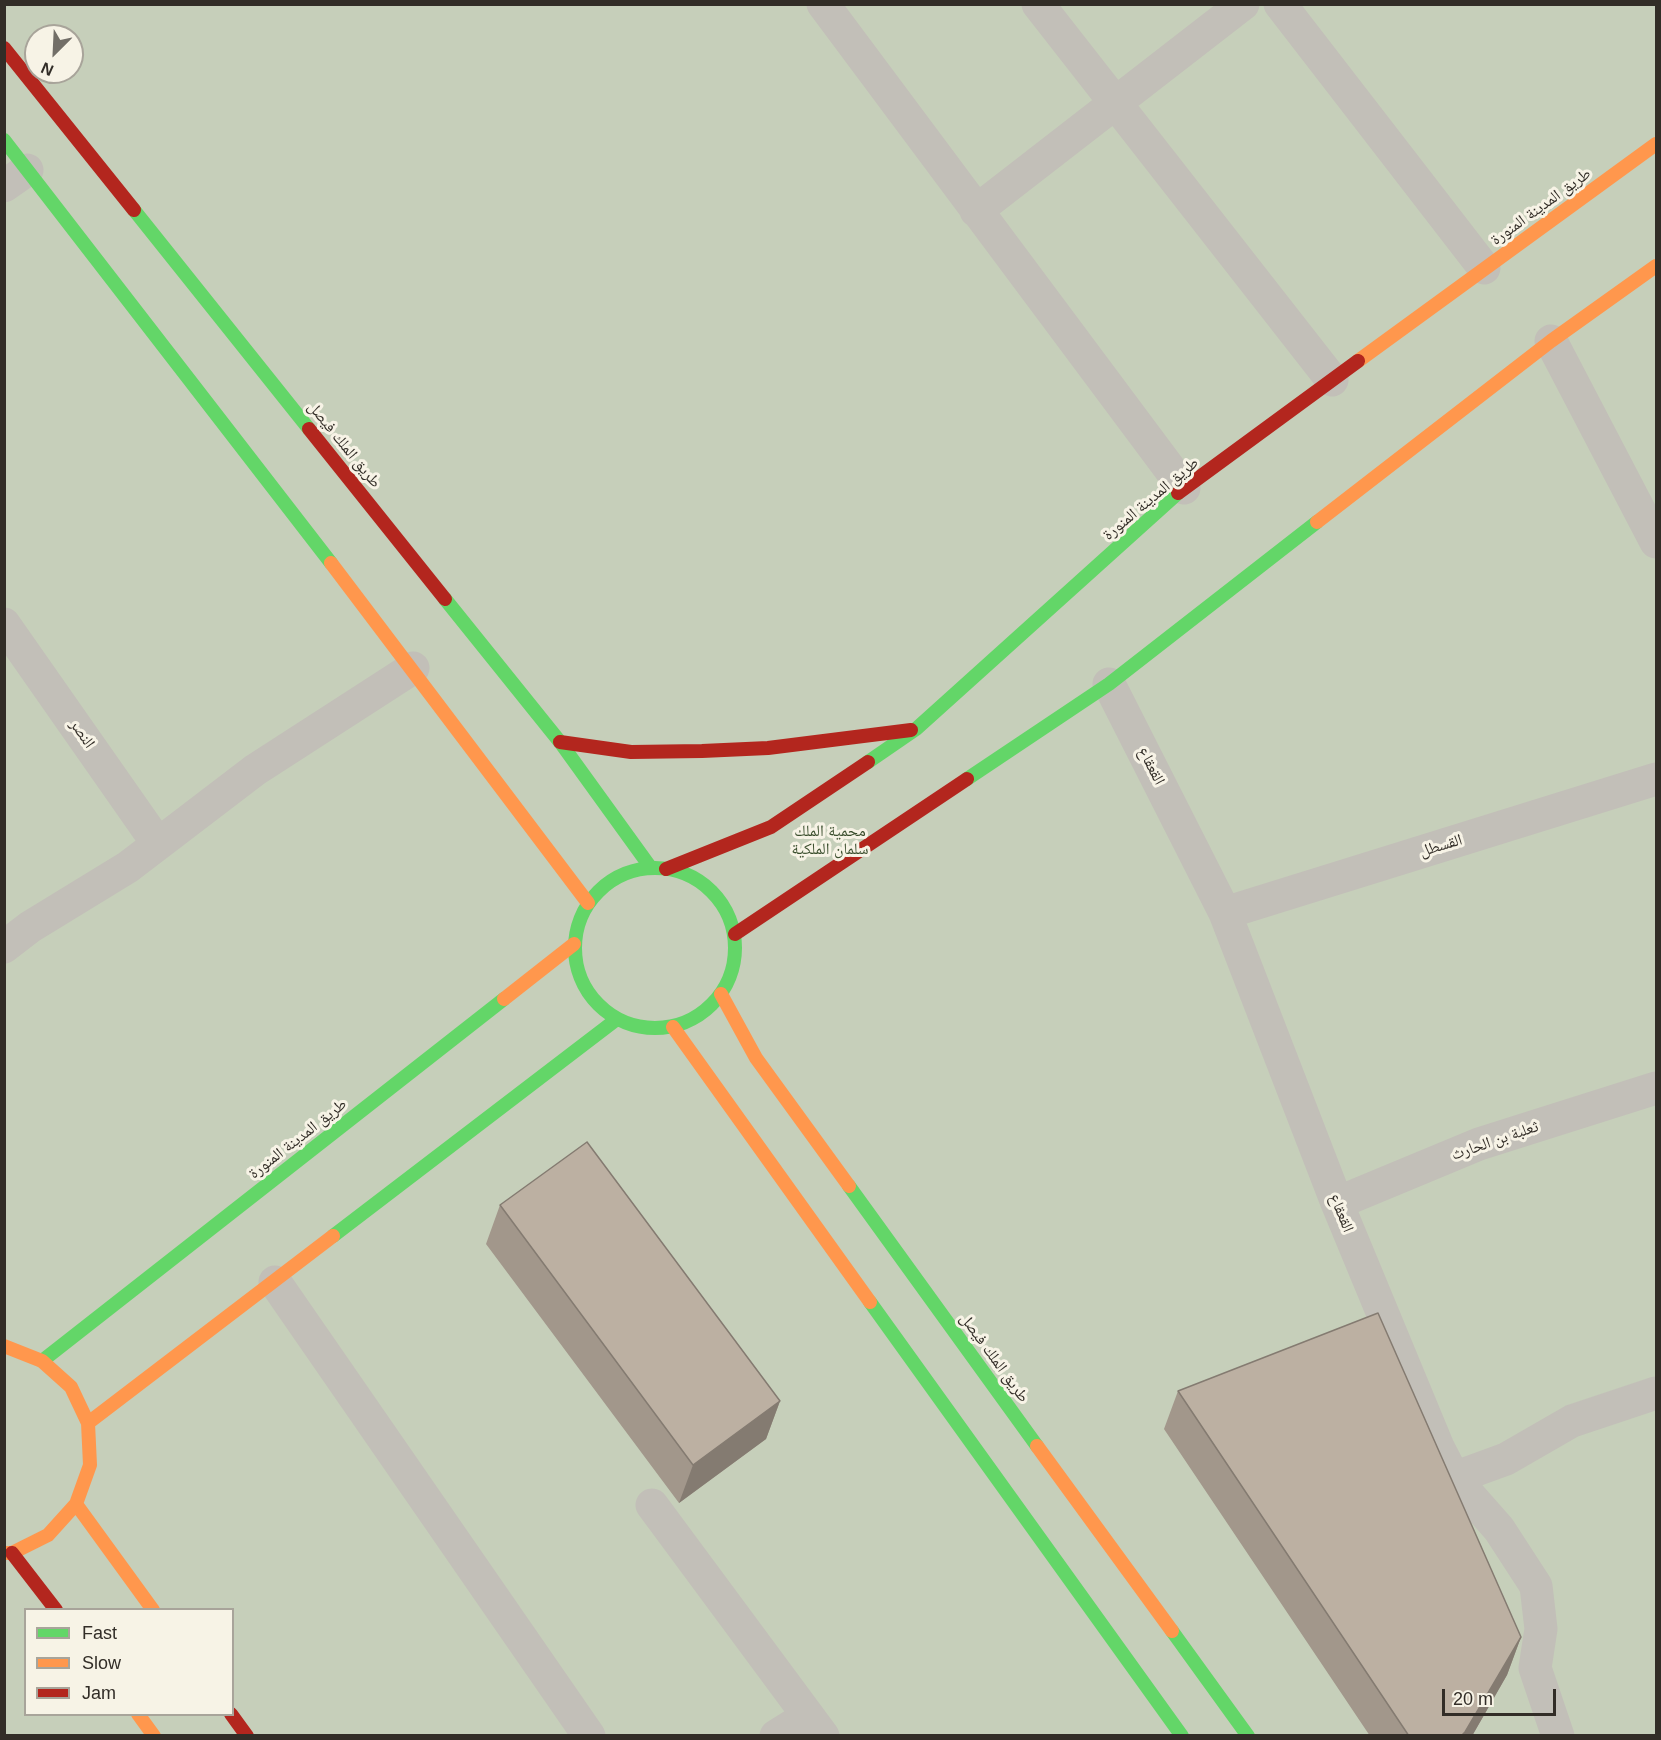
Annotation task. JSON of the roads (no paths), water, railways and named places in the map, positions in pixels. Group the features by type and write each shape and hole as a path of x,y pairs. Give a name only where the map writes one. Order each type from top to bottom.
{"main road":[{"name":"طريق الملك فيصل","path":"4,48 560,742 651,868"},
{"path":"4,140 16,178 412,668 588,903"},
{"name":"طريق المدينة المنورة","path":"666,868 771,827 916,729 1184,488 1656,144"},
{"path":"735,934 1109,684 1551,341 1656,266"},
{"path":"560,742 631,752 702,751 768,747 916,729"},
{"path":"651,868 666,868 690,875 711,890 726,910 735,934 735,955 731,975 722,994 708,1009 692,1020 673,1026 635,1026 617,1019 599,1006 585,987 577,966 574,944 578,922 588,903 605,884 627,872 651,868"},
{"name":"طريق المدينة المنورة","path":"42,1360 574,944"},
{"name":"طريق الملك فيصل","path":"722,994 756,1058 1248,1736"},
{"path":"88,1423 617,1019"},
{"path":"673,1026 1182,1736"},
{"path":"4,1346 42,1360 71,1387 88,1423 90,1465 76,1504 48,1535 8,1553 54,1608"},
{"path":"76,1504 152,1608"},
{"path":"139,1716 154,1736"},
{"path":"232,1716 247,1736"}],"street":[{"path":"823,4 1184,488"},
{"path":"1038,4 1332,380"},
{"path":"976,211 1243,4"},
{"path":"1280,4 1484,268"},
{"path":"1551,341 1656,542"},
{"name":"النصر","path":"4,624 158,844"},
{"path":"4,947 30,927 128,867 255,770 412,668"},
{"name":"القعقاع","path":"1109,684 1225,913 1337,1203 1438,1447 1454,1478 1499,1529 1536,1586 1541,1629 1535,1668 1558,1736"},
{"name":"القسطل","path":"1225,913 1656,779"},
{"name":"ثعلبة بن الحارث","path":"1337,1203 1479,1144 1656,1088"},
{"path":"275,1282 589,1736"},
{"path":"1454,1478 1506,1459 1572,1421 1656,1393"},
{"path":"652,1505 816,1726 776,1736"}],"park label":[{"name":"محمية الملك سلمان الملكية","path":"830,841"}]}
